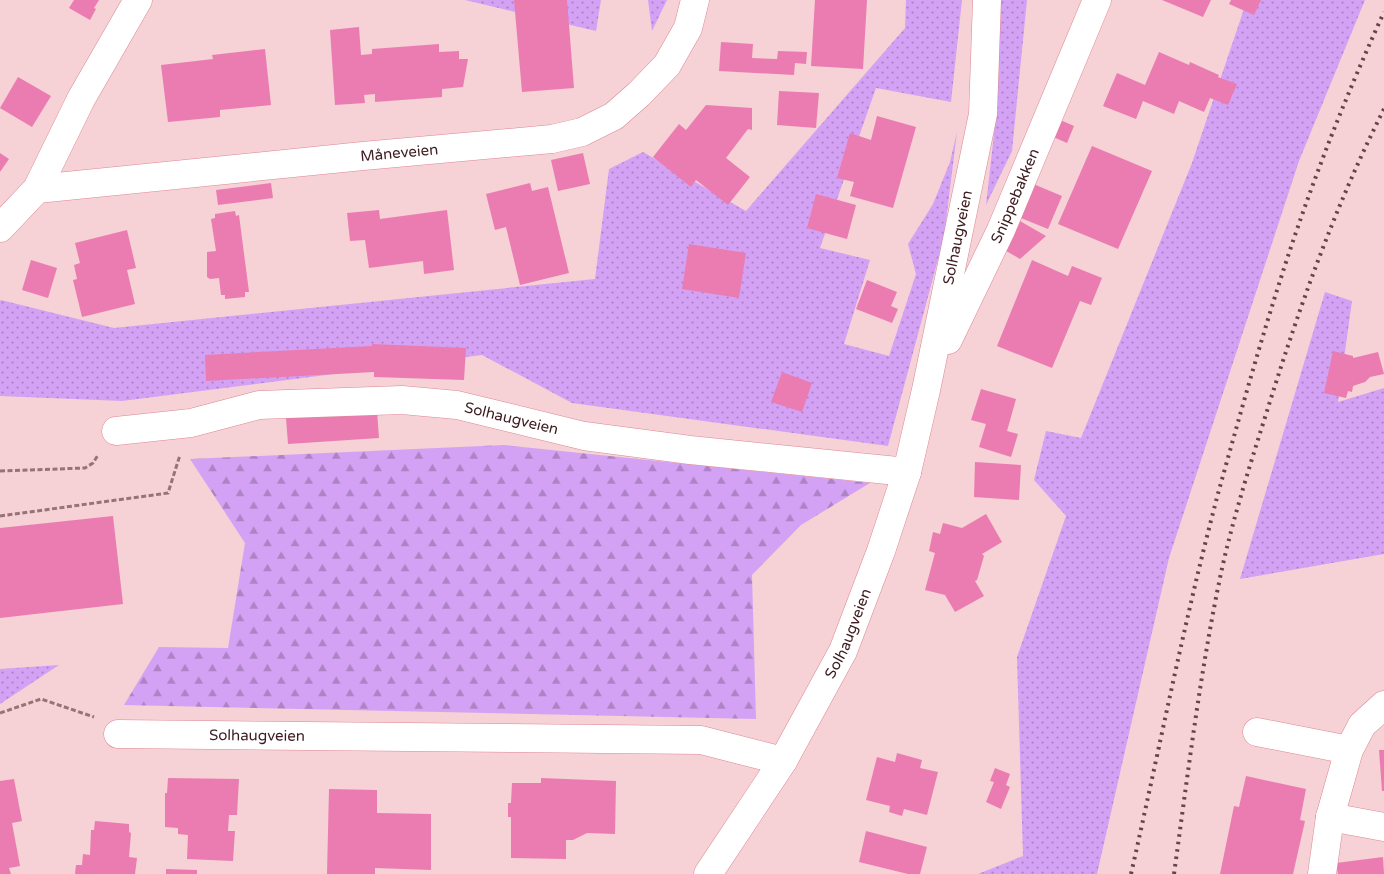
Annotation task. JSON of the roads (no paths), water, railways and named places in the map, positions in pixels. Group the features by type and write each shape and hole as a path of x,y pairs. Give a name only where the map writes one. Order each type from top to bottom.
{"street":[{"path":"0,228 37,189 81,99 138,0"},
{"name":"Måneveien","path":"37,189 552,139 582,132 614,116 667,65 688,28 695,0"},
{"name":"Solhaugveien","path":"708,874 783,762 843,651 907,472 926,390 983,114 987,0"},
{"name":"Snippebakken","path":"926,390 939,357 1001,230 1097,0"},
{"name":"Solhaugveien","path":"116,431 191,423 259,405 402,400 457,405 584,436 690,450 907,472"},
{"path":"1322,874 1330,817 1349,750 1362,725 1384,705"},
{"path":"1257,732 1349,750"},
{"name":"Solhaugveien","path":"118,734 701,740 783,762"},
{"path":"1330,817 1384,827"}],"railway":[{"path":"1131,874 1195,586 1219,490 1252,373 1301,217 1348,95 1384,12"},
{"path":"1174,874 1207,648 1221,573 1236,512 1279,372 1305,296 1334,220 1384,109"}]}
